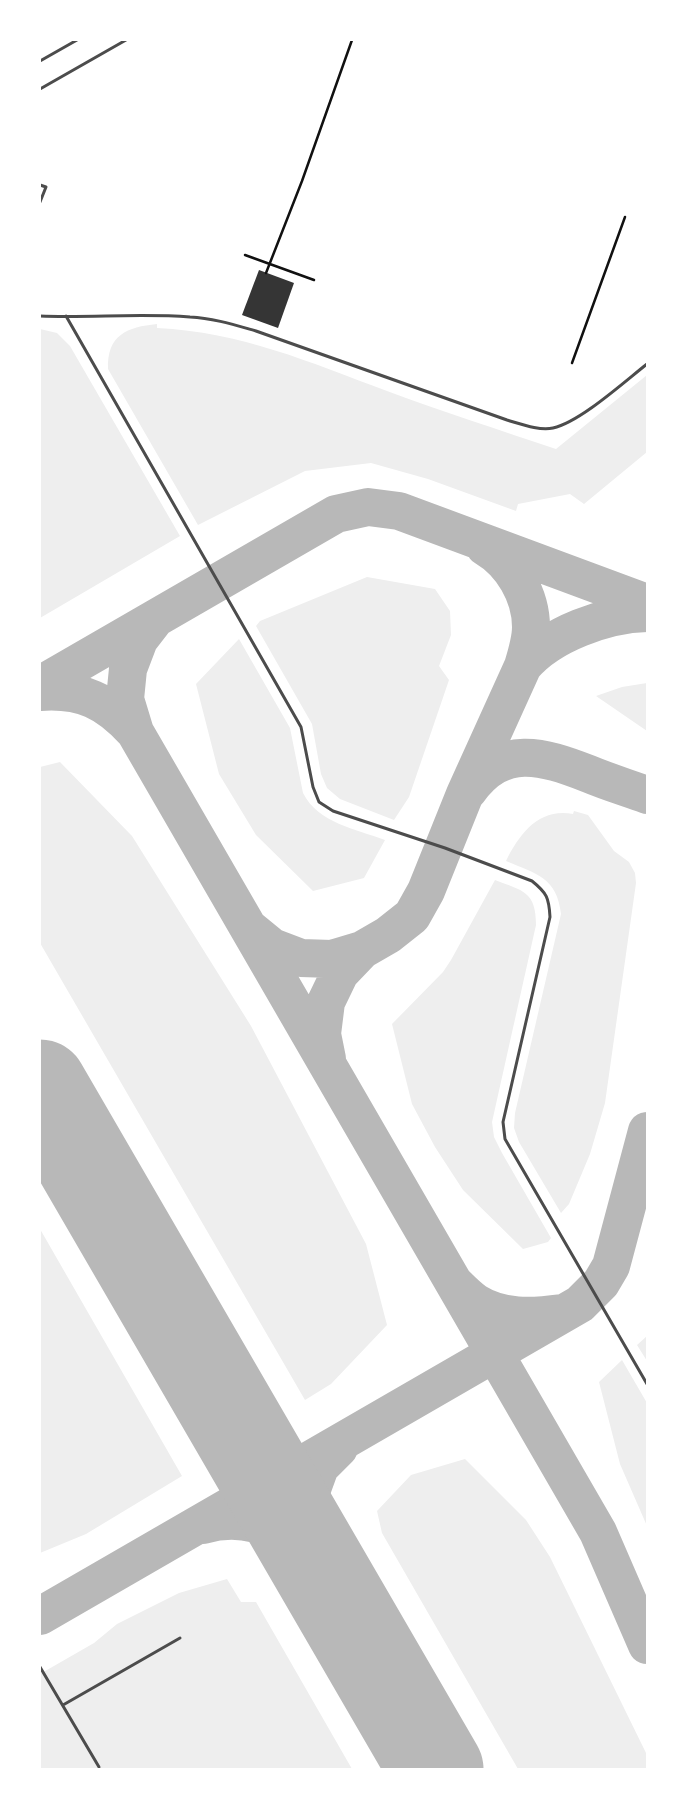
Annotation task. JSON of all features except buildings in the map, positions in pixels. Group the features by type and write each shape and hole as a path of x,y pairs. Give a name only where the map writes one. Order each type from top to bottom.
{"lane":[{"path":"40,61 77,40"},
{"path":"40,89 126,40"},
{"path":"40,185 46,187 41,195 40,202"},
{"path":"40,316 192,317 222,322 256,331 507,420 532,427 552,429 582,415 647,364"},
{"path":"66,316 300,727 313,787 319,802 333,811 445,848 532,881 544,891 549,903 550,917 503,1122 505,1139 647,1384"},
{"path":"63,1705 180,1638"},
{"path":"40,1667 99,1767"}],"path":[{"path":"266,273 302,181 352,40"},
{"path":"572,363 624,217"},
{"path":"245,255 314,280"}],"shaded area":[{"path":"157,324 157,328 217,335 274,350 429,406 556,449 647,375 647,452 584,504 570,494 518,504 516,511 428,479 371,463 305,471 198,525 108,369 111,348 121,335 146,325"},
{"path":"40,329 57,333 70,346 180,536 40,618"},
{"path":"367,577 435,589 450,611 451,635 439,666 449,680 409,797 394,820 340,799 327,788 321,774 312,724 256,626 260,621"},
{"path":"239,639 290,728 303,793 310,803 318,811 339,824 385,840 364,878 313,891 256,835 219,774 196,684"},
{"path":"647,683 647,731 596,696 622,687"},
{"path":"60,762 132,836 251,1026 366,1244 387,1325 331,1384 305,1400 40,943 40,767"},
{"path":"574,811 588,815 614,851 629,862 635,873 636,883 605,1103 590,1154 569,1204 561,1213 519,1142 514,1128 515,1113 561,914 559,902 550,884 536,874 506,861 524,832 532,825 550,815 561,813 573,814"},
{"path":"495,880 526,894 534,905 536,925 492,1122 494,1137 502,1153 551,1238 548,1242 523,1249 463,1190 435,1147 412,1104 392,1024 443,972"},
{"path":"40,1229 182,1476 86,1534 40,1553"},
{"path":"647,1336 647,1361 637,1345"},
{"path":"622,1360 647,1403 647,1526 620,1464 599,1382"},
{"path":"465,1459 526,1520 550,1557 647,1755 647,1769 518,1769 382,1533 377,1511 411,1475"},
{"path":"227,1579 241,1602 256,1602 352,1769 40,1769 40,1674 94,1643 117,1624 179,1593"}],"taxiway":[{"path":"40,685 336,514 368,507 399,511 647,603"},
{"path":"250,929 272,947 301,958 332,959 362,950 388,935 412,916 426,891 465,794 523,666 530,642 530,615 524,592 504,562 485,547"},
{"path":"523,666 548,644 563,635 614,617 647,613"},
{"path":"135,732 125,699 128,669 139,640 156,618"},
{"path":"40,692 69,693 93,699 114,712 135,732 598,1532 647,1645"},
{"path":"468,791 481,776 495,766 509,760 524,758 555,762 647,795"},
{"path":"327,1059 322,1034 326,1002 340,973 362,950"},
{"path":"40,1616 580,1304 601,1283 611,1266 647,1131"},
{"path":"456,1285 467,1296 485,1308 506,1314 528,1316 562,1313"},
{"path":"320,1569 308,1535 308,1500 320,1467 339,1448"},
{"path":"203,1525 221,1521 237,1521 253,1523 268,1528 295,1544 319,1568"}],"runway":[{"path":"40,1087 436,1769"}]}
